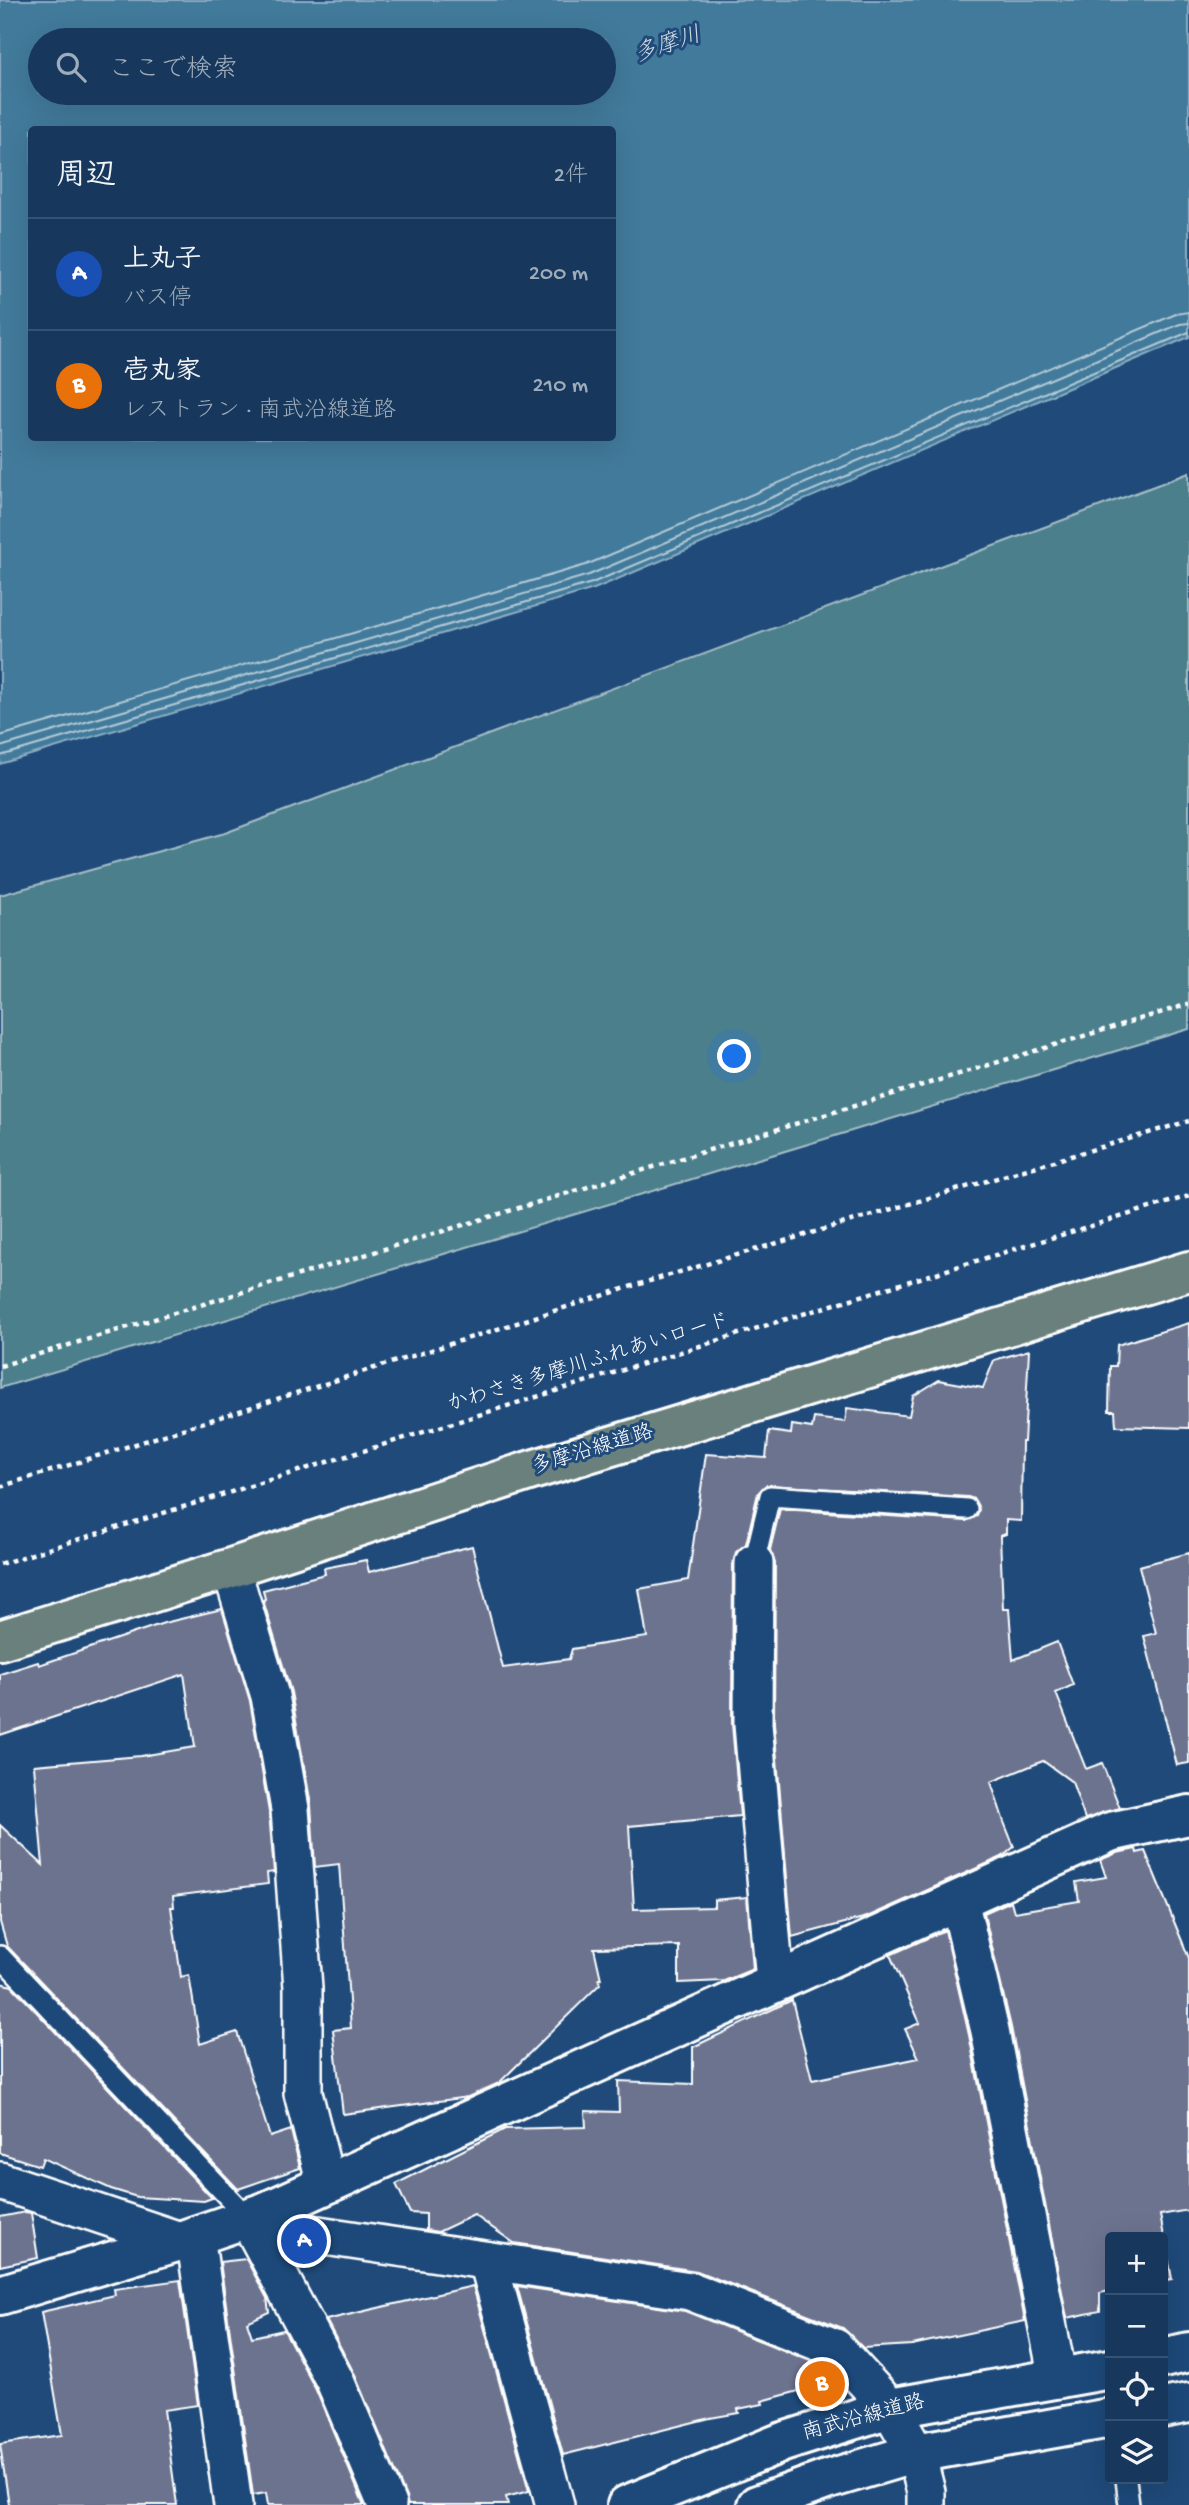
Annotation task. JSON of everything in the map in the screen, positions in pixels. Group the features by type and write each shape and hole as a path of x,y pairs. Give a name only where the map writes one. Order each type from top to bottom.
{"main road":[{"name":"多摩沿線道路","path":"0,1640 532,1470 1189,1271"}],"street":[{"path":"754,1563 753,1724 775,1982"},
{"path":"231,1568 270,1696 290,1809 303,1988 303,2093 326,2184"},
{"path":"0,2295 248,2218 1110,1832 1189,1815"},
{"path":"959,1900 990,2031 1058,2379"},
{"path":"0,2181 188,2238"},
{"path":"248,2218 285,2231 690,2291 835,2348 890,2408 916,2453 926,2493 926,2505"},
{"path":"248,2218 335,2381 387,2505"},
{"path":"188,2238 233,2505"},
{"path":"488,2261 555,2505"},
{"path":"1168,2357 1189,2353"},
{"name":"南武沿線道路","path":"627,2505 783,2442 890,2408 1105,2369"},
{"path":"1168,2407 1189,2403"},
{"path":"757,2505 829,2479 916,2453 1105,2419"}],"lane":[{"path":"754,1563 770,1496 967,1509"},
{"path":"0,1956 248,2218"},
{"path":"1127,2484 1129,2505"}],"path":[{"path":"0,1366 1189,1004"},
{"path":"0,1487 636,1284 1189,1121"},
{"name":"かわさき多摩川ふれあいロード","path":"0,1564 1189,1196"}],"green space":[{"path":"1189,473 1189,1029 0,1388 0,895 225,833"}],"water":[{"name":"多摩川","path":"0,0 1189,0 1189,337 594,589 0,764"}],"building":[{"path":"1189,1323 1189,1428 1116,1426 1115,1411 1109,1411 1110,1366 1116,1366 1117,1345"},
{"path":"1029,1350 1022,1442 1021,1521 1006,1520 1006,1534 1000,1536 1003,1609 1009,1609 1013,1660 1057,1642 1073,1685 1056,1693 1086,1769 1102,1763 1120,1808 1085,1819 1072,1782 1043,1761 991,1782 1014,1847 1002,1857 867,1917 792,1937 774,1723 775,1563 770,1550 780,1509 966,1521 977,1516 979,1509 974,1499 968,1497 766,1485 758,1493 746,1544 736,1552 733,1563 732,1724 740,1816 629,1826 634,1909 714,1907 714,1900 747,1897 753,1969 724,1981 679,1983 679,1946 594,1948 600,1984 499,2083 468,2097 343,2114 333,2030 351,2028 339,1864 315,1867 311,1805 291,1692 263,1600 263,1590 325,1574 324,1568 366,1560 369,1572 472,1546 503,1668 569,1659 572,1649 647,1637 639,1589 688,1580 706,1454 766,1458 769,1431 791,1434 792,1425 812,1428 814,1418 845,1422 847,1408 909,1416 913,1396 939,1380 983,1388 994,1360"},
{"path":"1189,1553 1189,1763 1177,1765 1144,1636 1156,1633 1139,1566"},
{"path":"222,1609 250,1701 269,1812 274,1872 267,1873 268,1884 173,1896 174,1907 171,1907 181,1977 189,1975 200,2044 237,2032 270,2137 291,2130 300,2168 238,2189 7,1946 0,1922 0,1825 43,1865 34,1765 141,1756 195,1747 184,1674 0,1735 0,1674 38,1662 39,1665 164,1623"},
{"path":"1136,1849 1137,1853 1145,1851 1189,1958 1189,2210 1160,2215 1163,2232 1105,2232 1105,2292 1100,2293 1100,2311 1067,2318 1011,2027 984,1913 1011,1901 1014,1912 1079,1901 1076,1882 1106,1877 1100,1860"},
{"path":"945,1930 969,2035 1025,2321 912,2345 863,2348 843,2328 697,2271 514,2243 474,2215 438,2232 426,2230 426,2214 410,2213 396,2184 505,2129 586,2127 585,2111 619,2112 618,2081 693,2084 693,2047 792,2000 812,2080 919,2058 905,2029 920,2023 890,1955"},
{"path":"0,1983 12,1986 212,2198 204,2201 137,2197 111,2189 43,2158 40,2166 0,2153"},
{"path":"31,2213 38,2258 0,2266 0,2217"},
{"path":"1168,2258 1172,2279 1168,2280"},
{"path":"246,2259 267,2298 269,2312 247,2322 252,2337 284,2330 316,2390 364,2505 268,2505 266,2493 253,2495 220,2262"},
{"path":"180,2280 198,2405 164,2410 177,2505 9,2505 0,2444 62,2435 41,2312 115,2295 114,2289"},
{"path":"473,2286 529,2491 506,2497 508,2505 408,2505 354,2373 326,2320"},
{"path":"517,2286 685,2311 823,2366 833,2377 832,2382 738,2409 739,2413 563,2455"}],"place":[{"name":"上丸子","path":"304,2241"},
{"name":"壱丸家","path":"822,2384"}]}
